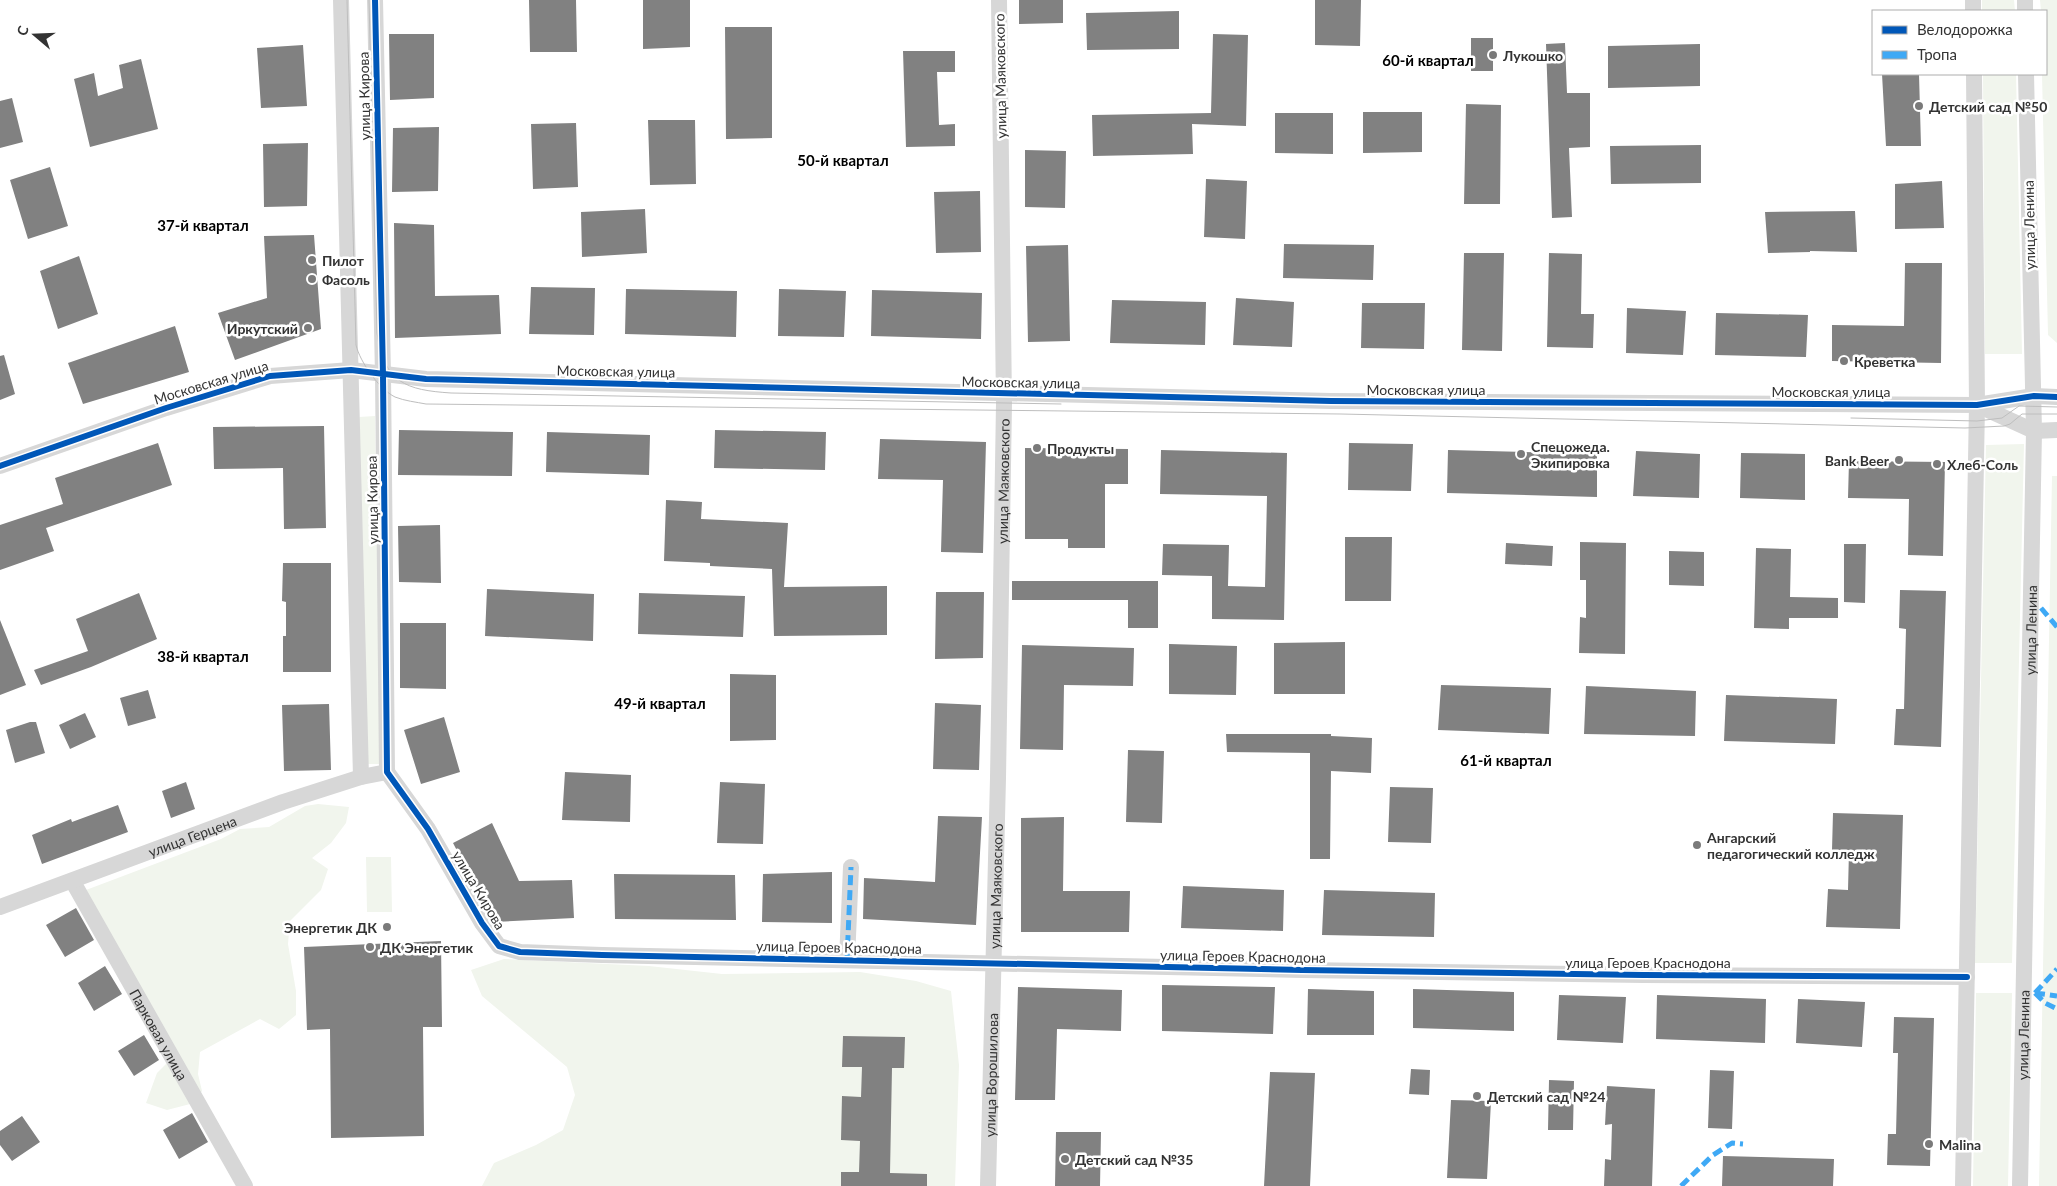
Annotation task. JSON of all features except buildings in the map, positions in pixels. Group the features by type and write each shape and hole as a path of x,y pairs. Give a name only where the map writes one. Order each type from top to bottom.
{"street":[{"name":"улица Кирова","path":"341,0 361,777"},
{"name":"улица Кирова","path":"375,0 383,375 388,772 428,829 482,923 499,946 520,952"},
{"name":"улица Маяковского","path":"993,963 1004,394 999,0"},
{"path":"1963,1186 1977,405 1974,75"},
{"name":"улица Ленина","path":"2020,1186 2034,431 2026,75"},
{"name":"Московская улица","path":"0,466 166,408 270,376 352,370 426,379 1341,401 1977,405 2034,396 2057,397"},
{"name":"Московская улица","path":"1977,405 2034,431 2057,430"},
{"name":"улица Герцена","path":"0,907 73,882 219,825 361,777 388,772"},
{"path":"848,960 851,866"},
{"name":"Парковая улица","path":"73,882 245,1186"},
{"name":"улица Героев Краснодона","path":"520,952 1302,970 1967,977"},
{"name":"улица Ворошилова","path":"988,1186 993,963"}],"shaded area":[{"path":"1982,0 2014,0 2015,10 1982,10"},
{"path":"2040,0 2057,0 2057,343 2048,335 2042,75 2047,75 2047,10 2041,10"},
{"path":"1983,75 2016,75 2022,354 1985,354"},
{"path":"375,416 381,764 365,764 359,417"},
{"path":"2024,444 2012,963 1975,963 1986,445"},
{"path":"2052,476 2057,476 2057,1186 2039,1186"},
{"path":"318,804 349,807 346,823 331,843 312,858 328,869 321,890 290,921 288,944 296,991 296,1015 279,1029 260,1019 200,1052 198,1074 202,1091 194,1103 167,1110 146,1103 157,1073 175,1055 86,890 221,839 240,829 269,827 305,806"},
{"path":"366,857 391,857 392,912 367,912"},
{"path":"504,959 649,966 722,974 860,972 916,981 951,991 959,1065 955,1186 482,1186 494,1163 536,1145 563,1130 575,1095 567,1067 482,996 471,970"},
{"path":"1976,993 2012,993 2008,1186 1973,1186"}],"tram line":[{"path":"347,0 356,345 358,352 377,382 389,393 403,400 426,404 1341,414 1965,428 2004,426 2010,424 2022,414 2057,414"},
{"path":"369,0 377,333 385,363 400,381 421,389 451,393 1061,404"},
{"path":"1851,418 1977,421 2002,418 2019,406 2057,407"}],"marked path":[{"path":"2041,608 2057,627"},
{"path":"847,960 851,867"},
{"path":"2035,993 2057,969"},
{"path":"2035,993 2045,1003 2057,1009"},
{"path":"2035,993 2057,996"},
{"path":"1681,1186 1713,1155 1732,1143 1743,1144"}],"cycle path":[{"path":"375,0 383,375 387,772 428,829 482,923 499,946 520,952 602,955 1302,970 1967,977"},
{"path":"0,466 166,408 270,376 351,370 426,379 1331,401 1977,405 2034,396 2057,397"}],"place":[{"name":"Лукошко","path":"1493,55"},
{"name":"Детский сад №50","path":"1919,106"},
{"name":"Пилот","path":"312,260"},
{"name":"Фасоль","path":"312,279"},
{"name":"Иркутский","path":"308,328"},
{"name":"Креветка","path":"1844,361"},
{"name":"Продукты","path":"1037,448"},
{"name":"Спецожеда. Экипировка","path":"1521,454"},
{"name":"Bank Beer","path":"1899,460"},
{"name":"Хлеб-Соль","path":"1937,464"},
{"name":"Ангарский педагогический колледж","path":"1697,845"},
{"name":"Энергетик ДК","path":"387,927"},
{"name":"ДК Энергетик","path":"370,947"},
{"name":"Детский сад №24","path":"1477,1096"},
{"name":"Malina","path":"1929,1144"},
{"name":"Детский сад №35","path":"1065,1159"}],"district":[{"name":"60-й квартал","path":"1428,60"},
{"name":"50-й квартал","path":"843,160"},
{"name":"37-й квартал","path":"203,225"},
{"name":"38-й квартал","path":"203,656"},
{"name":"49-й квартал","path":"660,703"},
{"name":"61-й квартал","path":"1506,760"}]}
